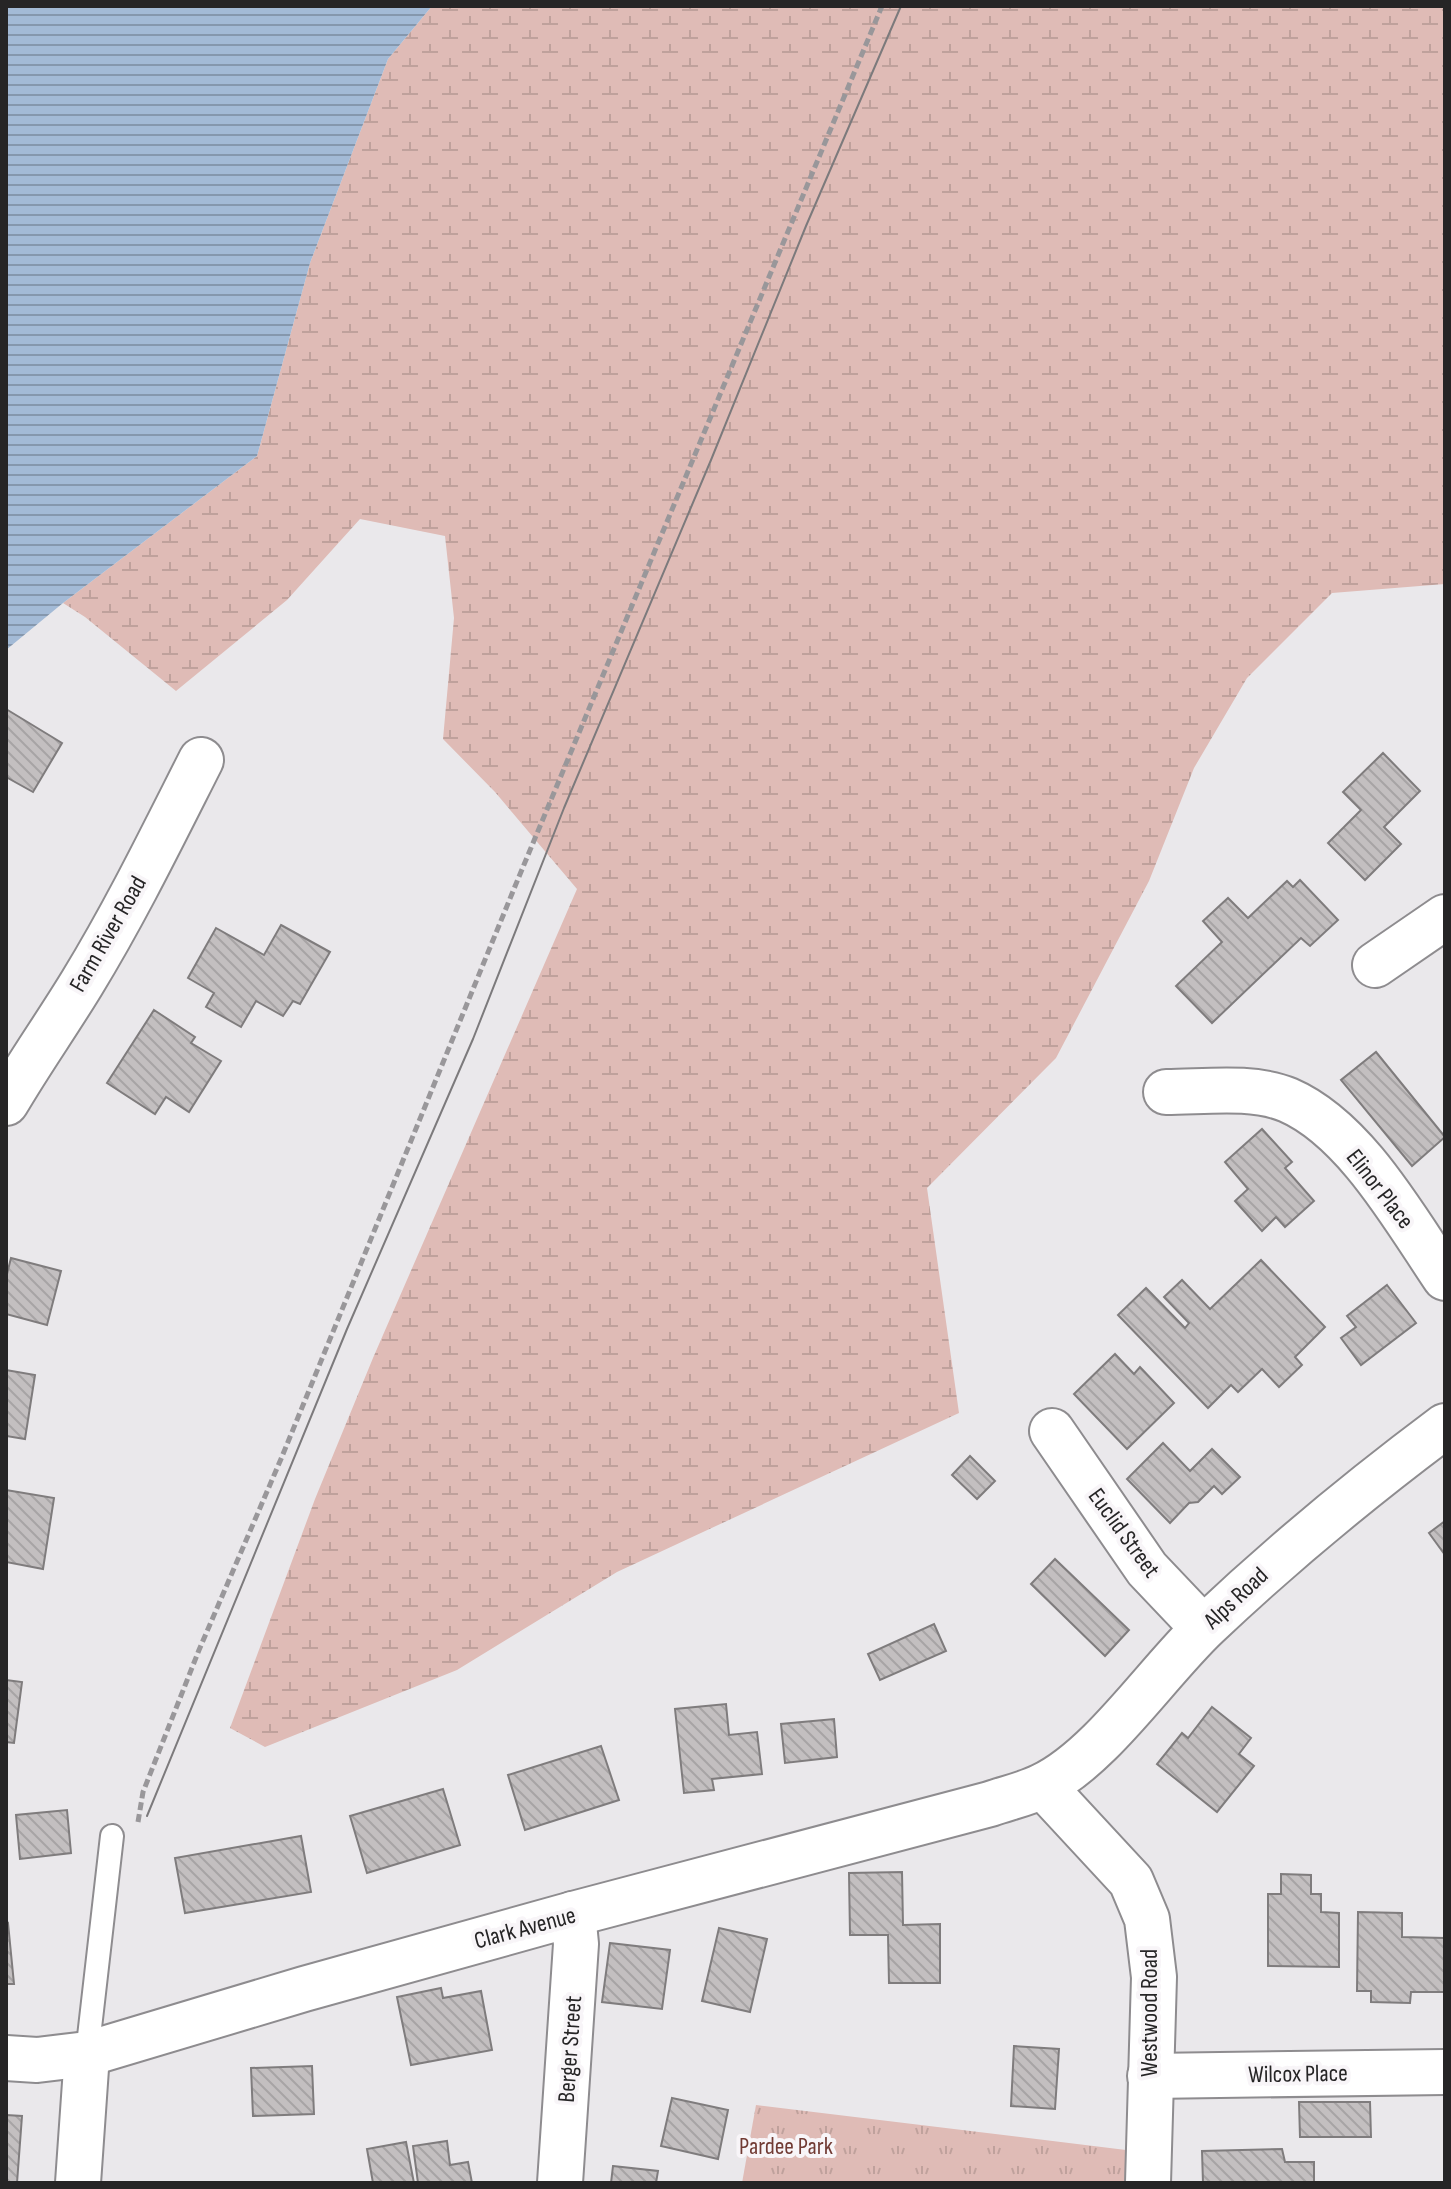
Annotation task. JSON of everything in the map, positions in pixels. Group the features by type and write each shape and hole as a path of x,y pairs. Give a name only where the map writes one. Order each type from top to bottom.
{"street":[{"name":"Farm River Road","path":"6,1103 19,1050 81,983 127,903 201,760"},
{"path":"1375,965 1445,917"},
{"name":"Elinor Place","path":"1166,1092 1255,1092 1286,1099 1318,1117 1367,1164 1445,1278"},
{"name":"Alps Road","path":"1043,1786 1078,1762 1203,1628 1268,1568 1346,1501 1445,1426"},
{"name":"Euclid Street","path":"1052,1431 1147,1569 1203,1628"},
{"name":"Clark Avenue","path":"6,2058 37,2060 87,2054 304,1989 990,1804 1043,1786"},
{"name":"Westwood Road","path":"1043,1786 1131,1881 1147,1919 1154,1977 1148,2183"},
{"name":"Berger Street","path":"560,2183 576,1944 573,1914"},
{"path":"78,2183 87,2054"},
{"name":"Wilcox Place","path":"1150,2076 1445,2072"}],"lane":[{"path":"87,2054 112,1836"}],"path":[{"path":"108,1864 123,1855 133,1839 143,1792 199,1650 281,1459 518,879 882,6"}],"green space":[{"path":"432,6 1445,6 1445,584 1332,593 1247,678 1194,768 1149,881 1056,1058 927,1188 959,1413 617,1572 457,1670 265,1747 230,1728 315,1499 373,1358 577,889 495,792 443,739 454,618 445,536 360,519 287,600 176,691 85,617 63,603 257,456 310,263 388,59"},
{"name":"Pardee Park","path":"756,2105 1126,2150 1126,2183 742,2183"}],"water":[{"path":"6,6 432,6 388,59 310,263 257,456 6,650"}],"building":[{"path":"6,709 62,743 33,792 6,777"},
{"path":"1383,753 1420,791 1384,827 1401,844 1365,880 1328,843 1361,810 1343,792"},
{"path":"1300,880 1338,920 1310,946 1301,938 1212,1023 1176,986 1222,942 1203,921 1228,898 1248,918 1287,881 1293,887"},
{"path":"281,925 330,952 300,1004 293,1001 283,1016 256,1001 241,1027 206,1007 214,993 188,978 216,928 264,955"},
{"path":"154,1010 195,1037 191,1043 221,1061 189,1112 166,1097 155,1114 107,1083"},
{"path":"1376,1052 1445,1137 1412,1166 1341,1080"},
{"path":"1262,1129 1292,1162 1285,1168 1314,1201 1285,1227 1276,1217 1262,1231 1235,1201 1248,1189 1225,1162"},
{"path":"11,1258 61,1271 47,1325 6,1314 6,1278"},
{"path":"1261,1260 1325,1327 1295,1357 1302,1365 1279,1387 1262,1369 1238,1392 1231,1385 1208,1408 1118,1315 1146,1288 1185,1328 1189,1323 1164,1297 1182,1280 1210,1309"},
{"path":"1387,1285 1416,1323 1361,1365 1341,1338 1356,1327 1347,1316"},
{"path":"1115,1354 1134,1374 1140,1367 1174,1403 1127,1449 1074,1394"},
{"path":"6,1370 35,1375 25,1439 6,1436"},
{"path":"1163,1443 1190,1471 1212,1449 1240,1477 1222,1494 1214,1486 1198,1502 1189,1503 1170,1523 1127,1479"},
{"path":"970,1456 995,1481 977,1499 952,1475"},
{"path":"6,1490 54,1498 43,1569 6,1562"},
{"path":"1445,1521 1445,1555 1429,1533"},
{"path":"1055,1559 1129,1630 1105,1656 1031,1584"},
{"path":"934,1624 946,1651 880,1680 868,1654"},
{"path":"6,1680 22,1682 14,1743 6,1742"},
{"path":"726,1704 729,1735 757,1732 762,1774 712,1779 714,1790 684,1793 675,1709"},
{"path":"1212,1707 1251,1738 1239,1754 1254,1766 1217,1812 1157,1764 1182,1733 1188,1738"},
{"path":"834,1719 837,1757 785,1763 781,1724"},
{"path":"601,1746 619,1800 525,1830 508,1775"},
{"path":"443,1789 460,1845 367,1873 350,1816"},
{"path":"67,1810 71,1853 20,1859 16,1815"},
{"path":"301,1836 311,1892 185,1913 175,1858"},
{"path":"902,1872 903,1925 940,1924 940,1983 889,1983 888,1935 850,1935 849,1873"},
{"path":"1281,1874 1311,1875 1311,1894 1321,1894 1321,1912 1339,1913 1339,1967 1268,1966 1268,1894 1281,1894"},
{"path":"1358,1912 1402,1913 1402,1937 1445,1938 1445,1992 1411,1992 1410,2003 1371,2002 1371,1991 1357,1991"},
{"path":"8,1923 14,1984 6,1984"},
{"path":"719,1928 767,1939 750,2012 702,2001"},
{"path":"610,1943 670,1950 662,2009 602,2002"},
{"path":"441,1988 443,1998 481,1991 492,2050 411,2065 397,1997"},
{"path":"1014,2046 1059,2049 1055,2109 1011,2106"},
{"path":"312,2066 314,2114 253,2116 251,2068"},
{"path":"672,2098 728,2110 718,2159 661,2146"},
{"path":"1299,2102 1370,2102 1371,2137 1300,2137"},
{"path":"6,2115 22,2116 17,2183 6,2183"},
{"path":"447,2141 450,2165 468,2162 472,2183 418,2183 413,2146"},
{"path":"406,2142 414,2183 373,2183 367,2149"},
{"path":"1282,2149 1285,2162 1314,2162 1314,2183 1203,2183 1202,2151"},
{"path":"613,2166 658,2171 656,2183 611,2183"}],"tram line":[{"path":"147,1816 347,1329 473,1039 564,808 806,226 901,6"}]}
